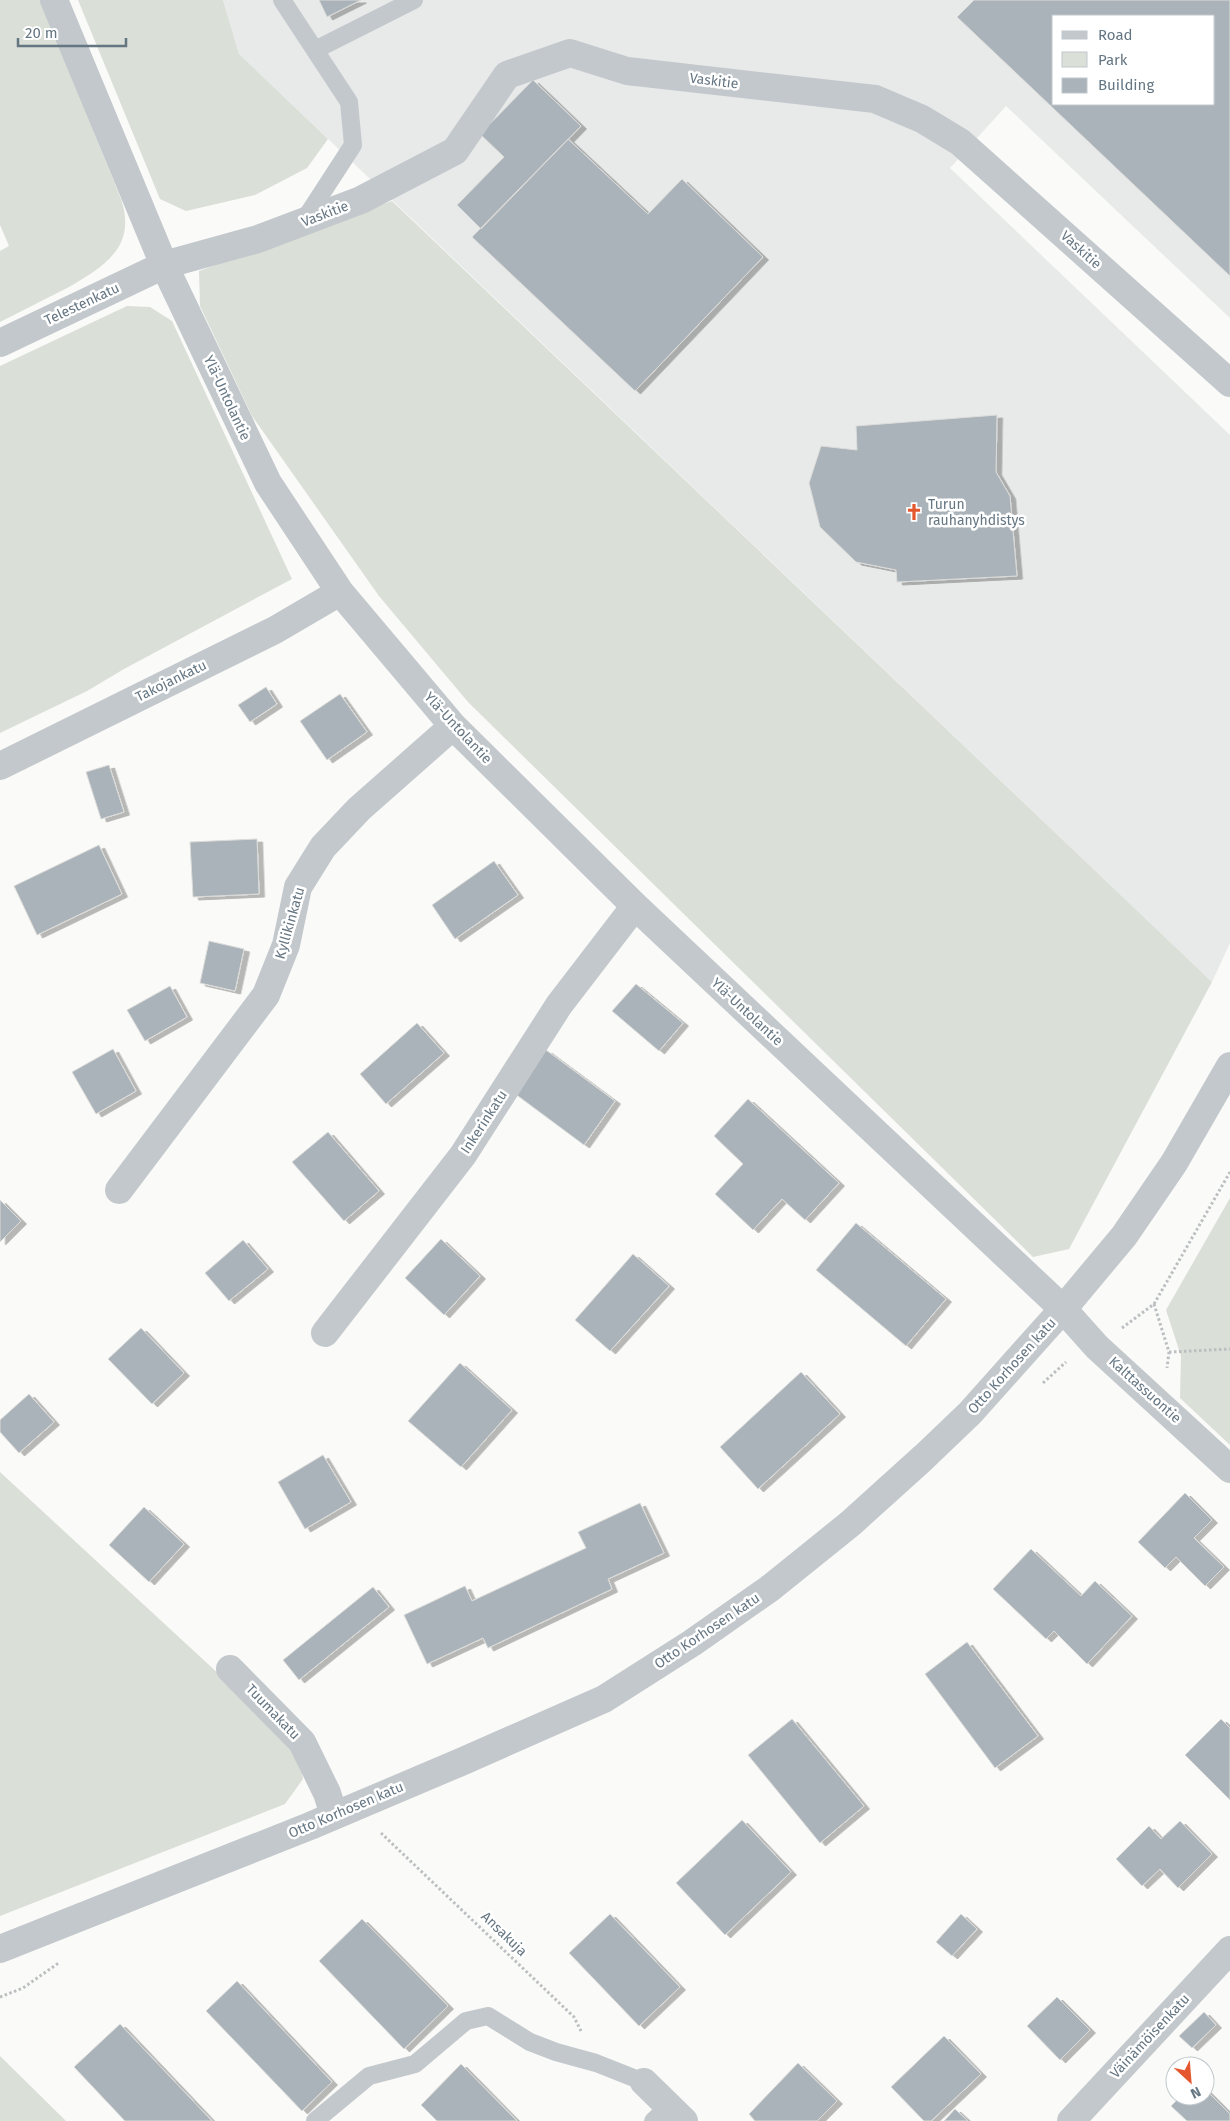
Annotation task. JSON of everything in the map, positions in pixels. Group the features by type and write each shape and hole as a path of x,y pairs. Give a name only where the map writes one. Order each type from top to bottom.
{"street":[{"name":"Ylä-Untolantie","path":"54,0 164,265 268,484 340,592 452,726 636,906 1063,1310"},
{"name":"Vaskitie","path":"164,265 258,239 361,200 456,151 507,75 570,53 627,71 875,99 922,119 960,142 1230,383"},
{"name":"Telestenkatu","path":"0,343 164,265"},
{"name":"Takojankatu","path":"0,766 275,630 340,592"},
{"name":"Kyllikinkatu","path":"119,1190 266,995 286,945 298,887 323,847 359,809 452,726"},
{"name":"Inkerinkatu","path":"326,1333 463,1155 560,1005 636,906"},
{"name":"Otto Korhosen katu","path":"0,1949 334,1815 461,1762 604,1698 692,1643 769,1589 859,1516 970,1413 1063,1310 1124,1236 1174,1163 1230,1066"},
{"name":"Kalttassuontie","path":"1063,1310 1097,1347 1230,1469"},
{"name":"Tuumakatu","path":"230,1669 302,1742 327,1793 334,1815"},
{"name":"Väinämöisenkatu","path":"1070,2121 1230,1950"},
{"path":"644,2082 669,2116"}],"lane":[{"path":"282,0 349,102 353,145 303,222"},
{"path":"315,50 414,0"},
{"path":"315,2121 369,2076 416,2064 466,2021 488,2016 530,2042 556,2052 596,2063 644,2082"}],"path":[{"path":"1154,1304 1169,1352 1162,1405"},
{"path":"1169,1352 1230,1349"},
{"name":"Ansakuja","path":"381,1832 574,2017 596,2063"}],"shaded area":[{"path":"223,0 1230,0 1230,318 1006,106 950,168 1230,435 1230,943 1212,982 239,54"}],"green space":[{"path":"0,0 40,0 121,199 125,215 125,230 121,242 114,253 95,271 69,287 0,322 0,251 9,246 0,225"},
{"path":"78,0 223,0 239,54 328,139 307,168 255,195 186,211 160,199"},
{"path":"392,201 1212,982 1069,1249 1033,1257 468,702 379,596 252,416 200,306 199,271"},
{"path":"127,306 150,307 172,321 292,579 124,669 87,691 0,733 0,366"},
{"path":"1230,1198 1230,1445 1180,1398 1181,1356 1166,1310"},
{"path":"0,1472 221,1676 299,1756 303,1779 285,1804 0,1916"},
{"path":"0,2056 66,2121 0,2121"}],"building":[{"path":"319,0 361,0 327,17"},
{"path":"974,0 1230,0 1230,276 957,17"},
{"path":"533,80 581,126 481,229 457,205 504,157 480,134"},
{"path":"568,139 648,214 682,179 763,257 635,391 472,237"},
{"name":"Turun rauhanyhdistys","path":"997,415 996,472 1010,496 1017,576 897,582 896,570 856,562 820,527 809,483 821,446 857,450 856,426"},
{"path":"266,687 277,704 250,722 238,705"},
{"path":"340,694 367,732 327,760 300,721"},
{"path":"109,765 124,812 101,819 86,772"},
{"path":"257,839 259,894 193,897 190,842"},
{"path":"99,845 122,894 37,935 14,886"},
{"path":"494,861 518,895 455,939 432,905"},
{"path":"209,941 244,949 235,991 200,983"},
{"path":"636,984 683,1023 659,1051 612,1011"},
{"path":"170,986 187,1017 145,1041 127,1010"},
{"path":"417,1023 444,1053 386,1104 360,1074"},
{"path":"113,1049 136,1091 96,1114 72,1072"},
{"path":"546,1050 615,1101 584,1145 514,1093"},
{"path":"748,1099 839,1183 805,1220 782,1199 753,1230 715,1194 743,1164 714,1136"},
{"path":"328,1132 379,1191 344,1221 292,1162"},
{"path":"0,1200 21,1221 0,1242"},
{"path":"856,1223 946,1299 906,1346 816,1270"},
{"path":"441,1239 480,1276 444,1315 405,1278"},
{"path":"243,1240 268,1269 229,1301 205,1273"},
{"path":"633,1254 669,1286 610,1351 575,1320"},
{"path":"141,1328 184,1373 152,1404 108,1359"},
{"path":"460,1363 512,1410 461,1467 408,1421"},
{"path":"801,1372 840,1414 758,1489 720,1447"},
{"path":"29,1394 54,1422 19,1453 0,1432 0,1420"},
{"path":"323,1455 351,1502 305,1529 278,1482"},
{"path":"1185,1493 1212,1520 1194,1538 1224,1567 1205,1586 1176,1557 1165,1568 1138,1542"},
{"path":"640,1503 664,1553 608,1579 612,1589 488,1648 483,1638 427,1664 404,1615 465,1586 472,1601 586,1548 578,1532"},
{"path":"144,1507 184,1544 149,1582 109,1545"},
{"path":"1031,1549 1081,1596 1095,1581 1132,1616 1087,1664 1054,1631 1046,1639 993,1589"},
{"path":"373,1587 389,1607 299,1680 283,1660"},
{"path":"967,1642 1038,1736 995,1768 925,1674"},
{"path":"792,1719 864,1806 820,1843 748,1755"},
{"path":"1221,1719 1230,1728 1230,1800 1185,1755"},
{"path":"742,1820 791,1872 725,1935 676,1883"},
{"path":"1180,1821 1212,1854 1178,1888 1160,1869 1142,1886 1116,1859 1149,1826 1161,1839"},
{"path":"610,1914 680,1987 639,2026 569,1953"},
{"path":"961,1914 977,1929 952,1956 936,1942"},
{"path":"362,1919 448,2006 404,2049 319,1961"},
{"path":"237,1981 332,2082 302,2111 206,2011"},
{"path":"1057,1997 1090,2030 1060,2060 1027,2026"},
{"path":"1204,2012 1216,2025 1192,2048 1179,2036"},
{"path":"120,2024 212,2121 125,2121 74,2067"},
{"path":"944,2036 981,2074 931,2121 924,2121 891,2087"},
{"path":"798,2063 837,2101 817,2121 755,2121 749,2114"},
{"path":"461,2064 517,2121 437,2121 421,2105"},
{"path":"1215,2099 1230,2114 1230,2121 1187,2121 1171,2106 1215,2106"},
{"path":"955,2109 968,2121 944,2121"}],"place":[{"name":"Turun rauhanyhdistys","path":"914,512"}]}
